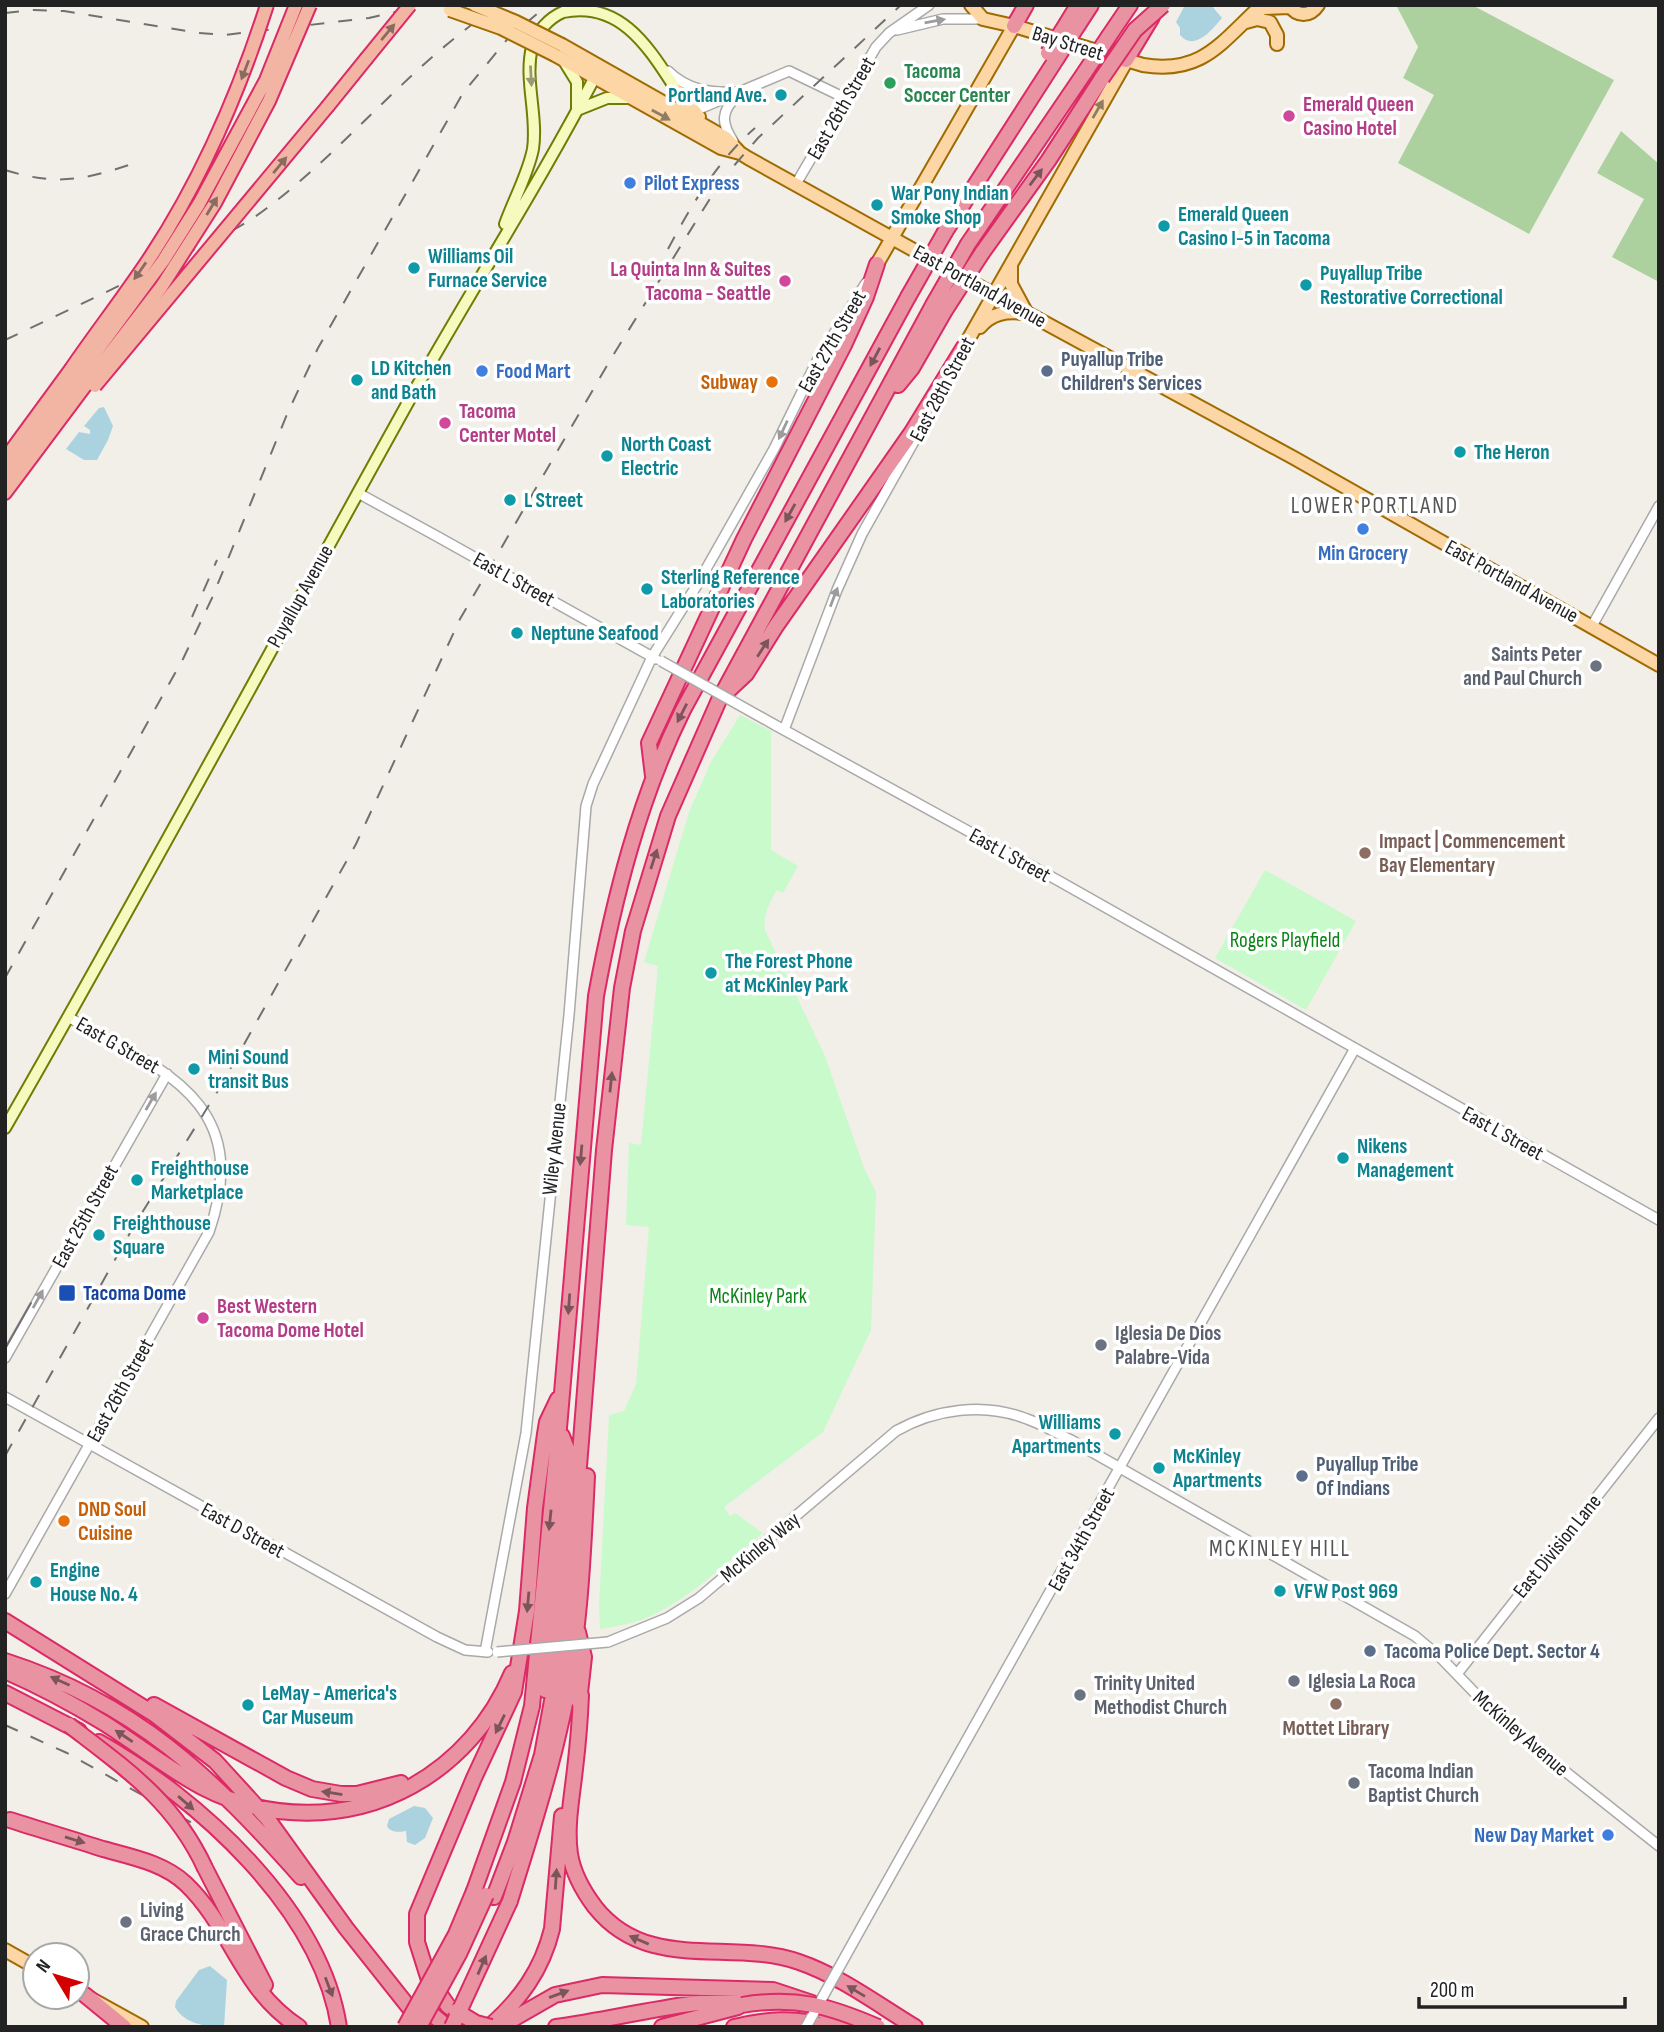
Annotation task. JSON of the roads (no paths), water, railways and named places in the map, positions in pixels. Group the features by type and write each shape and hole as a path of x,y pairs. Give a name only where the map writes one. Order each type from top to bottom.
{"highway":[{"path":"83,378 171,223 228,111 267,5"},
{"path":"5,493 199,204 266,80 296,5"},
{"path":"5,476 83,378 162,286 215,203 270,101 310,5"},
{"path":"5,459 285,159 410,5"},
{"path":"1014,26 1026,5"},
{"path":"1073,24 1078,5"},
{"path":"438,2026 485,1895 532,1706 596,996 606,941 653,778 683,710 1004,124 1073,24 1091,5"},
{"path":"405,2027 456,1934 485,1895 516,1842 542,1755 559,1663 572,1555 604,1150 621,999 633,932 668,816 719,700 821,509 939,308 968,244 1130,5"},
{"path":"939,308 1055,151 1135,30 1163,5"},
{"path":"1126,60 1163,5"},
{"path":"653,778 649,743 744,539 844,345 870,287 877,264"},
{"path":"719,700 746,674 912,432 967,342"},
{"path":"438,2026 510,1901 560,1730 576,1624 583,1551 604,1150"},
{"path":"562,1392 547,1422 527,1611 511,1701 422,1896 416,1922 417,1942 425,1968 437,1992 448,2006 476,2023 490,2027 537,1973 552,1929 559,1842 584,1657 576,1624"},
{"path":"5,1621 183,1734 228,1773 281,1836 365,1952 438,2026"},
{"path":"5,1671 104,1723 203,1788 248,1805 295,1813 337,1811 365,1806 389,1797 436,1771 453,1756 491,1713 506,1685 523,1634"},
{"path":"5,1661 52,1677 81,1691 162,1740 238,1808 346,1928"},
{"path":"91,1674 178,1716 285,1778 312,1789 341,1794 376,1791 411,1778 451,1754 479,1729"},
{"path":"5,1693 69,1725 139,1766 208,1822 252,1866 293,1917 331,1991 339,2027"},
{"path":"580,1695 580,1727 569,1844 576,1874 584,1891 602,1915 628,1935 655,1946 677,1950 780,1956 799,1962 844,1983 915,2027"},
{"path":"69,1725 133,1773 163,1802 188,1836 263,1982 282,2006 306,2027"},
{"path":"7,1822 151,1863 179,1878 203,1903 261,1994 278,2012 299,2027"},
{"path":"419,2027 459,1954 485,1895"},
{"path":"499,2027 555,1995 602,1985 773,1990 812,2003 845,2027"},
{"path":"556,2027 662,2009 745,1999 772,2000 792,2005 832,2027"},
{"path":"91,2001 124,2027"},
{"path":"662,2027 696,2022 742,2005 772,2001 813,2003 878,2027"},
{"path":"734,2027 783,2020 811,2022 826,2027"}],"main road":[{"name":"East Portland Avenue","path":"438,5 501,28 689,113 726,138 740,153"},
{"name":"East Portland Avenue","path":"475,5 516,22 560,54"},
{"path":"971,5 988,20 1001,38 997,57"},
{"path":"1259,8 1290,6 1295,12 1305,15 1314,11 1318,5"},
{"path":"495,251 531,155 535,133 530,61 538,33 551,19 566,10 584,6 604,8 628,22 654,56 689,113"},
{"name":"Bay Street","path":"988,20 1162,68 1190,64 1212,52 1259,8"},
{"path":"1239,26 1257,19 1267,21 1275,29 1277,44"},
{"name":"East 27th Street","path":"877,264 1014,26"},
{"path":"560,54 577,82 577,110 607,98 630,98"},
{"name":"East 28th Street","path":"967,342 1126,60"},
{"name":"East Portland Avenue","path":"598,73 630,98 721,148 740,153 893,237 1294,458 1659,665"},
{"name":"Puyallup Avenue","path":"5,1128 358,493 598,73"},
{"path":"1012,262 1011,284 1027,313"},
{"path":"967,342 994,315 1027,313"},
{"path":"5,1950 21,1959"},
{"path":"91,1999 142,2027"}],"street":[{"path":"889,33 929,5"},
{"name":"Bay Street","path":"889,33 943,19 988,20"},
{"name":"East 26th Street","path":"796,184 876,47 889,33"},
{"path":"654,56 675,78 692,88 715,92 741,92"},
{"path":"689,113 789,71 846,99"},
{"path":"740,153 725,127 723,118 729,105 741,92"},
{"name":"East 27th Street","path":"657,659 774,449 818,359 877,264"},
{"name":"East 28th Street","path":"784,730 837,590 862,534 967,342"},
{"name":"East L Street","path":"358,493 1059,881 1659,1220"},
{"path":"1592,626 1659,506"},
{"name":"Wiley Avenue","path":"485,1652 526,1433 569,1014 586,806 593,783 657,659"},
{"name":"East G Street","path":"68,1017 167,1074"},
{"name":"East 34th Street","path":"806,2027 1354,1050"},
{"name":"East 26th Street","path":"5,1594 209,1232 219,1201 222,1167 214,1131 199,1103 167,1074"},
{"name":"East 25th Street","path":"5,1358 167,1074"},
{"name":"East D Street","path":"5,1397 437,1637 465,1650 485,1652"},
{"name":"McKinley Way","path":"485,1652 608,1642 667,1618 699,1598 839,1481 882,1441 903,1427 922,1418 947,1412 992,1411 1018,1415"},
{"name":"McKinley Avenue","path":"1018,1415 1071,1440 1406,1630 1428,1646 1503,1722 1659,1846"},
{"name":"East Division Lane","path":"1457,1674 1659,1419"}],"water":[{"path":"1185,5 1211,5 1222,18 1203,37 1185,40 1180,35 1176,22"},
{"path":"104,407 113,426 108,440 97,460 84,460 66,449 79,432 90,434 90,430 84,426 99,408"},
{"path":"414,1806 425,1808 433,1818 425,1838 415,1845 407,1842 406,1831 393,1831 387,1826 389,1819"},
{"path":"210,1966 227,1980 224,2027 190,2021 175,2007 176,2001 199,1970"}],"tram line":[{"path":"5,1349 31,1303"}],"railway":[{"path":"5,13 64,11 224,35 369,18 425,5"},
{"path":"5,340 217,239 255,217 326,158 438,52 500,5"},
{"path":"5,978 183,659 212,598 288,412 318,348 463,93 510,36 548,5"},
{"path":"5,1456 135,1224 219,1089 356,844 460,619 612,357 711,197 732,168 758,138 901,5"},
{"path":"668,249 717,169 755,128"},
{"path":"5,170 40,178 70,179 132,164"},
{"path":"192,617 217,560"},
{"path":"5,1725 67,1753 194,1824"}],"place":[{"name":"Tacoma Soccer Center","path":"890,83"},
{"name":"Portland Ave.","path":"781,95"},
{"name":"Emerald Queen Casino Hotel","path":"1289,116"},
{"name":"Pilot Express","path":"630,183"},
{"name":"War Pony Indian Smoke Shop","path":"877,205"},
{"name":"Emerald Queen Casino I-5 in Tacoma","path":"1164,226"},
{"name":"Williams Oil Furnace Service","path":"414,268"},
{"name":"La Quinta Inn & Suites Tacoma - Seattle","path":"785,281"},
{"name":"Puyallup Tribe Restorative Correctional","path":"1306,285"},
{"name":"Food Mart","path":"482,371"},
{"name":"Puyallup Tribe Children's Services","path":"1047,371"},
{"name":"LD Kitchen and Bath","path":"357,380"},
{"name":"Subway","path":"772,382"},
{"name":"Tacoma Center Motel","path":"445,423"},
{"name":"The Heron","path":"1460,452"},
{"name":"North Coast Electric","path":"607,456"},
{"name":"L Street","path":"510,500"},
{"name":"Min Grocery","path":"1363,529"},
{"name":"Sterling Reference Laboratories","path":"647,589"},
{"name":"Neptune Seafood","path":"517,633"},
{"name":"Saints Peter and Paul Church","path":"1596,666"},
{"name":"Impact | Commencement Bay Elementary","path":"1365,853"},
{"name":"The Forest Phone at McKinley Park","path":"711,973"},
{"name":"Mini Sound transit Bus","path":"194,1069"},
{"name":"Nikens Management","path":"1343,1158"},
{"name":"Freighthouse Marketplace","path":"137,1180"},
{"name":"Freighthouse Square","path":"99,1235"},
{"name":"Tacoma Dome","path":"67,1293"},
{"name":"Best Western Tacoma Dome Hotel","path":"203,1318"},
{"name":"Iglesia De Dios Palabre-Vida","path":"1101,1345"},
{"name":"Williams Apartments","path":"1115,1434"},
{"name":"McKinley Apartments","path":"1159,1468"},
{"name":"Puyallup Tribe Of Indians","path":"1302,1476"},
{"name":"DND Soul Cuisine","path":"64,1521"},
{"name":"Engine House No. 4","path":"36,1582"},
{"name":"VFW Post 969","path":"1280,1591"},
{"name":"Tacoma Police Dept. Sector 4","path":"1370,1651"},
{"name":"Iglesia La Roca","path":"1294,1681"},
{"name":"Trinity United Methodist Church","path":"1080,1695"},
{"name":"Mottet Library","path":"1336,1704"},
{"name":"LeMay - America's Car Museum","path":"248,1705"},
{"name":"Tacoma Indian Baptist Church","path":"1354,1783"},
{"name":"New Day Market","path":"1608,1835"},
{"name":"Living Grace Church","path":"126,1922"}],"district":[{"name":"LOWER PORTLAND","path":"1375,505"},
{"name":"MCKINLEY HILL","path":"1280,1548"}],"park label":[{"name":"Rogers Playfield","path":"1285,940"},
{"name":"McKinley Park","path":"758,1296"}]}
